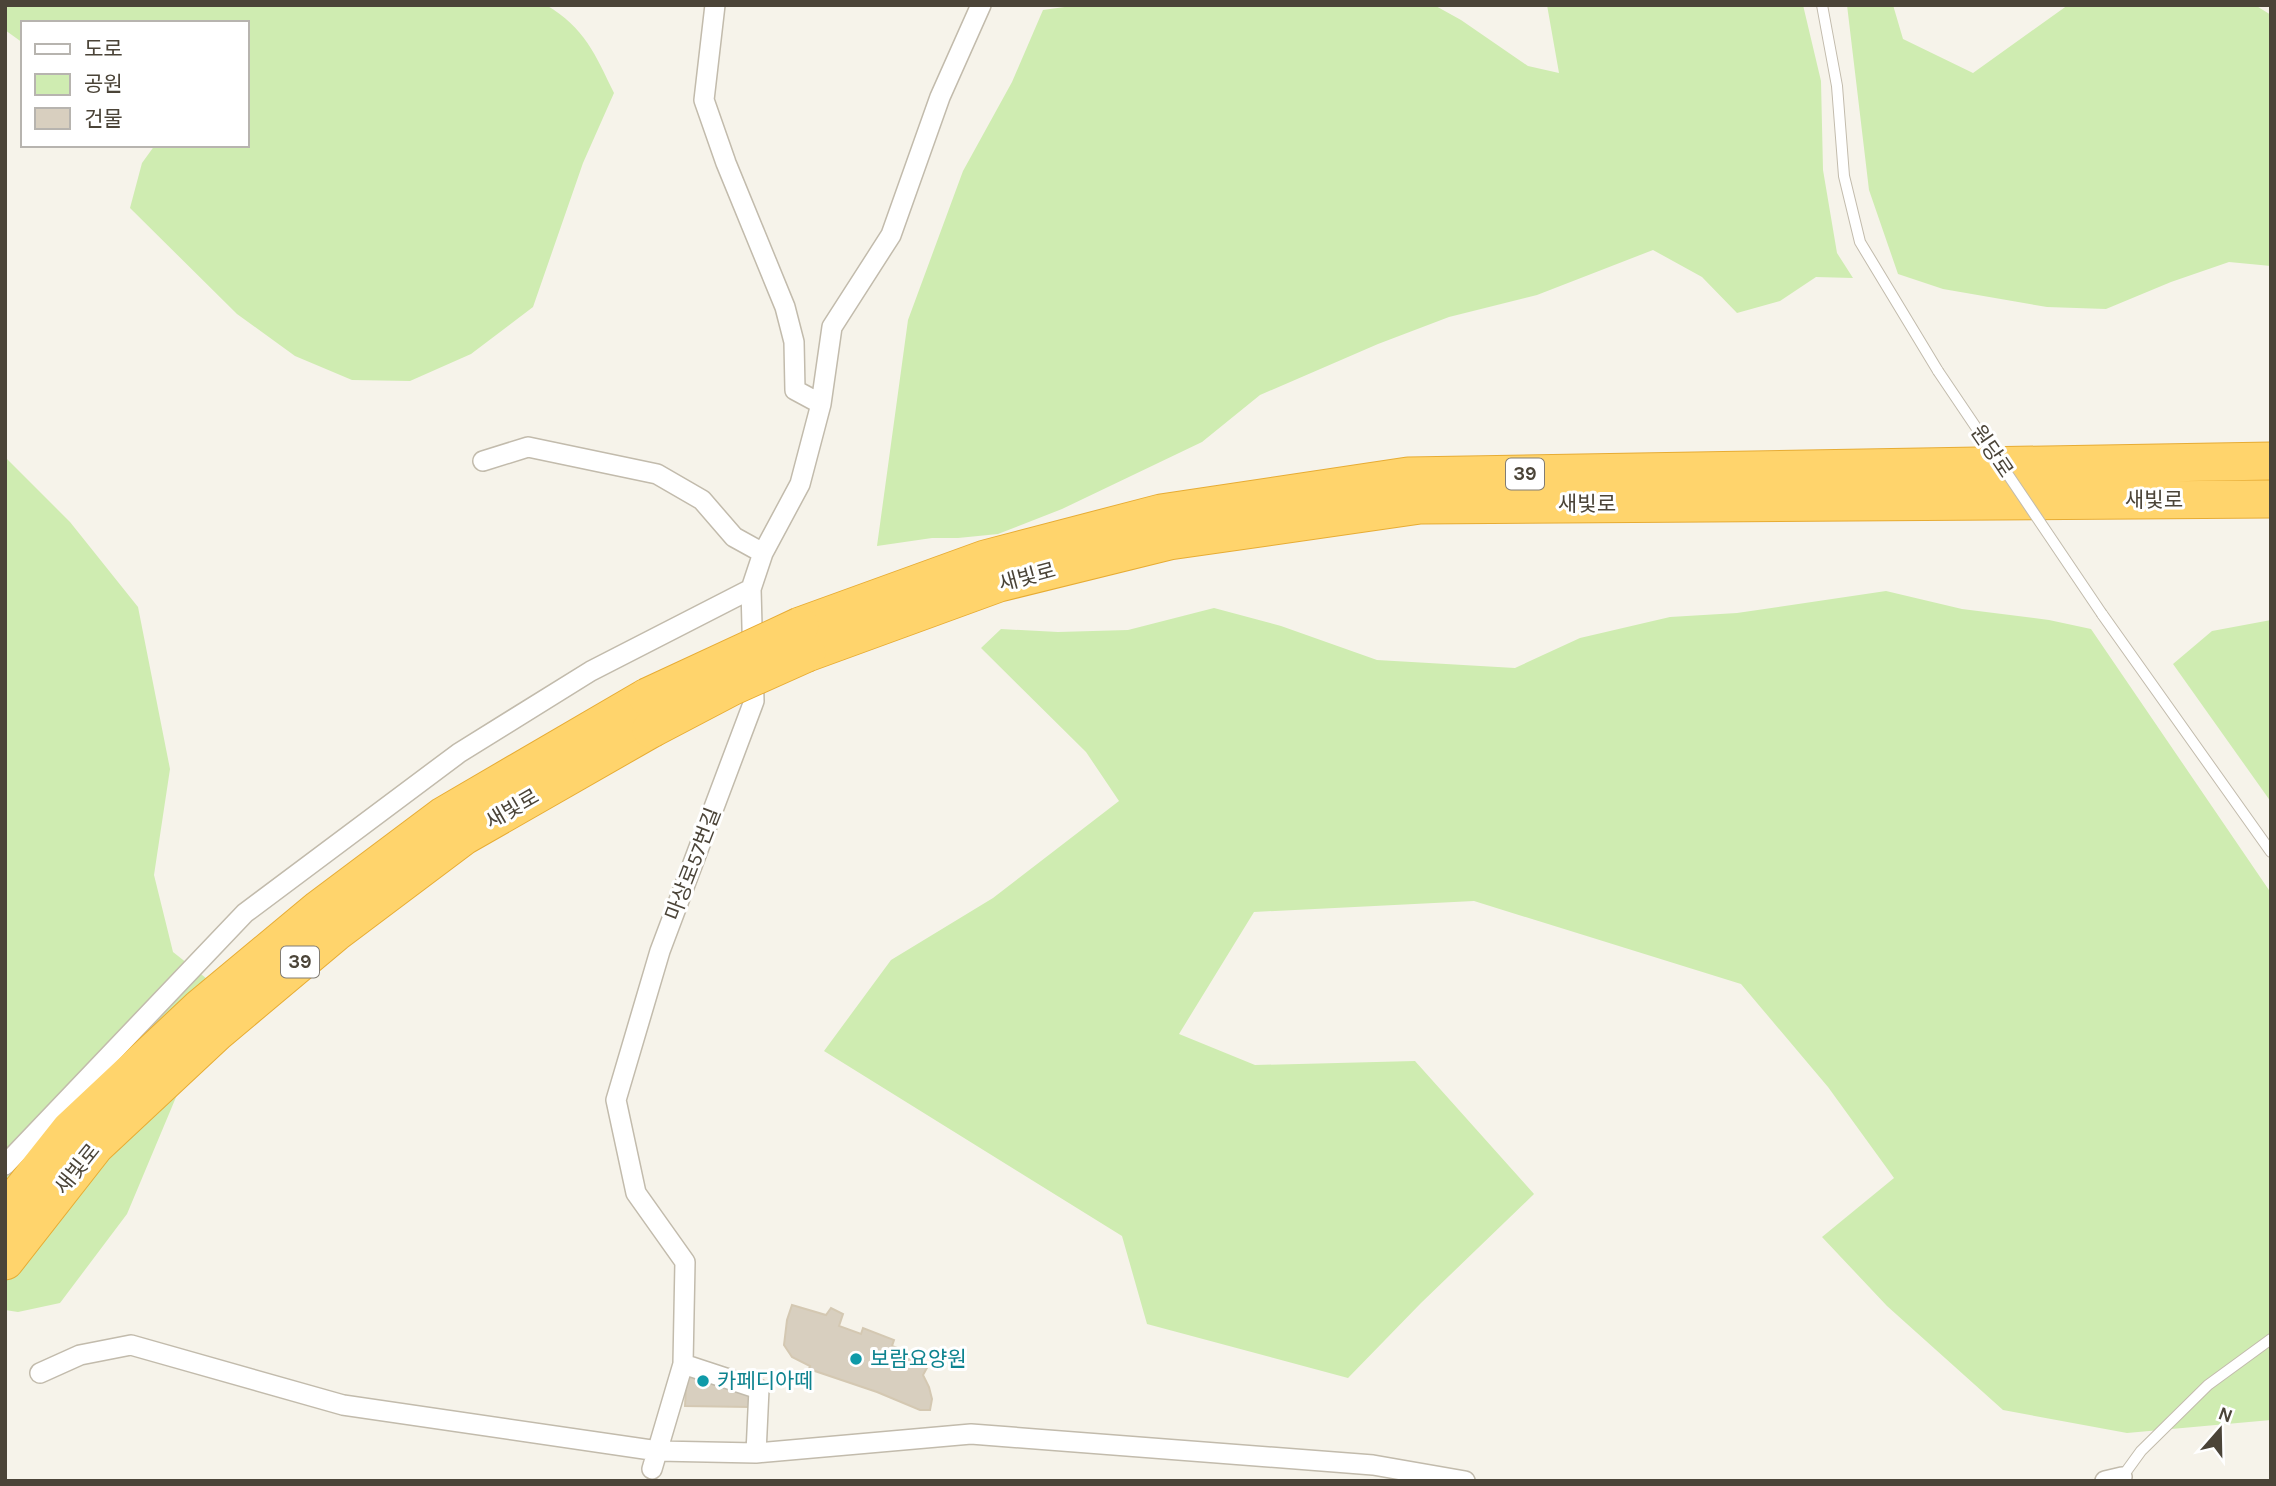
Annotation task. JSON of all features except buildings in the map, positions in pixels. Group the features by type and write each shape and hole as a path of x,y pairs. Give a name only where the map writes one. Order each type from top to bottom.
{"highway":[{"name":"새빛로","path":"5,1212 70,1130 200,1008 319,909 443,816 649,713 731,688 803,640 985,559 1161,513 1408,476 2271,461"},
{"name":"새빛로","path":"803,640 999,583 1168,541 1420,505 2271,499"},
{"name":"새빛로","path":"5,1261 95,1146 216,1032 335,933 464,836 649,713"}],"street":[{"path":"715,5 704,100 726,163 785,307 794,342 795,390 821,404"},
{"name":"마상로57번길","path":"655,1460 683,1364 685,1262 636,1193 616,1100 660,951 754,701 751,589 764,552 800,484 821,404 832,327 891,235 940,97 981,5"},
{"path":"483,461 528,447 657,474 702,500 734,537 764,552"},
{"path":"5,1165 245,912 459,753 590,671 751,589"},
{"path":"40,1373 80,1355 131,1345 343,1405 655,1460 971,1434 1373,1465 1465,1481"},
{"path":"683,1364 760,1389 756,1453"}],"lane":[{"name":"원당로","path":"1822,5 1837,86 1844,176 1860,242 1938,371 2102,614 2271,852"},
{"path":"2115,1480 2208,1385 2271,1339"}],"green space":[{"path":"5,5 546,5 570,23 588,43 614,93 583,163 533,307 471,354 410,381 352,380 295,356 237,314 130,208 142,163 154,147 248,147 248,21 21,21 21,42 5,30"},
{"path":"1079,5 1434,5 1461,20 1528,66 1559,73 1547,5 1803,5 1821,81 1823,170 1837,253 1853,278 1816,277 1780,301 1737,313 1702,277 1653,250 1537,295 1449,317 1378,344 1260,395 1202,442 1062,509 998,534 932,538 877,546 908,320 963,171 1012,82 1043,10"},
{"path":"1847,5 1893,5 1903,39 1973,73 2068,5 2255,5 2271,15 2271,266 2229,262 2106,309 2047,307 1943,289 1898,274 1869,190"},
{"path":"5,457 70,522 138,607 170,769 154,875 173,952 221,990 127,1214 60,1303 18,1312 5,1310"},
{"path":"1886,591 1962,609 2049,620 2091,629 2271,893 2271,1420 2127,1433 2003,1410 1887,1306 1822,1237 1894,1178 1828,1087 1741,984 1474,901 1254,912 1179,1034 1255,1065 1415,1061 1534,1194 1348,1378 1147,1324 1122,1236 824,1051 891,960 993,898 1119,801 1086,752 981,648 1001,629 1058,632 1128,630 1214,608 1281,626 1377,660 1515,668 1580,638 1670,617 1737,613"},
{"path":"2271,620 2271,802 2173,664 2212,631"}],"place":[{"name":"보람요양원","path":"856,1359"},
{"name":"카페디아떼","path":"703,1381"}]}
